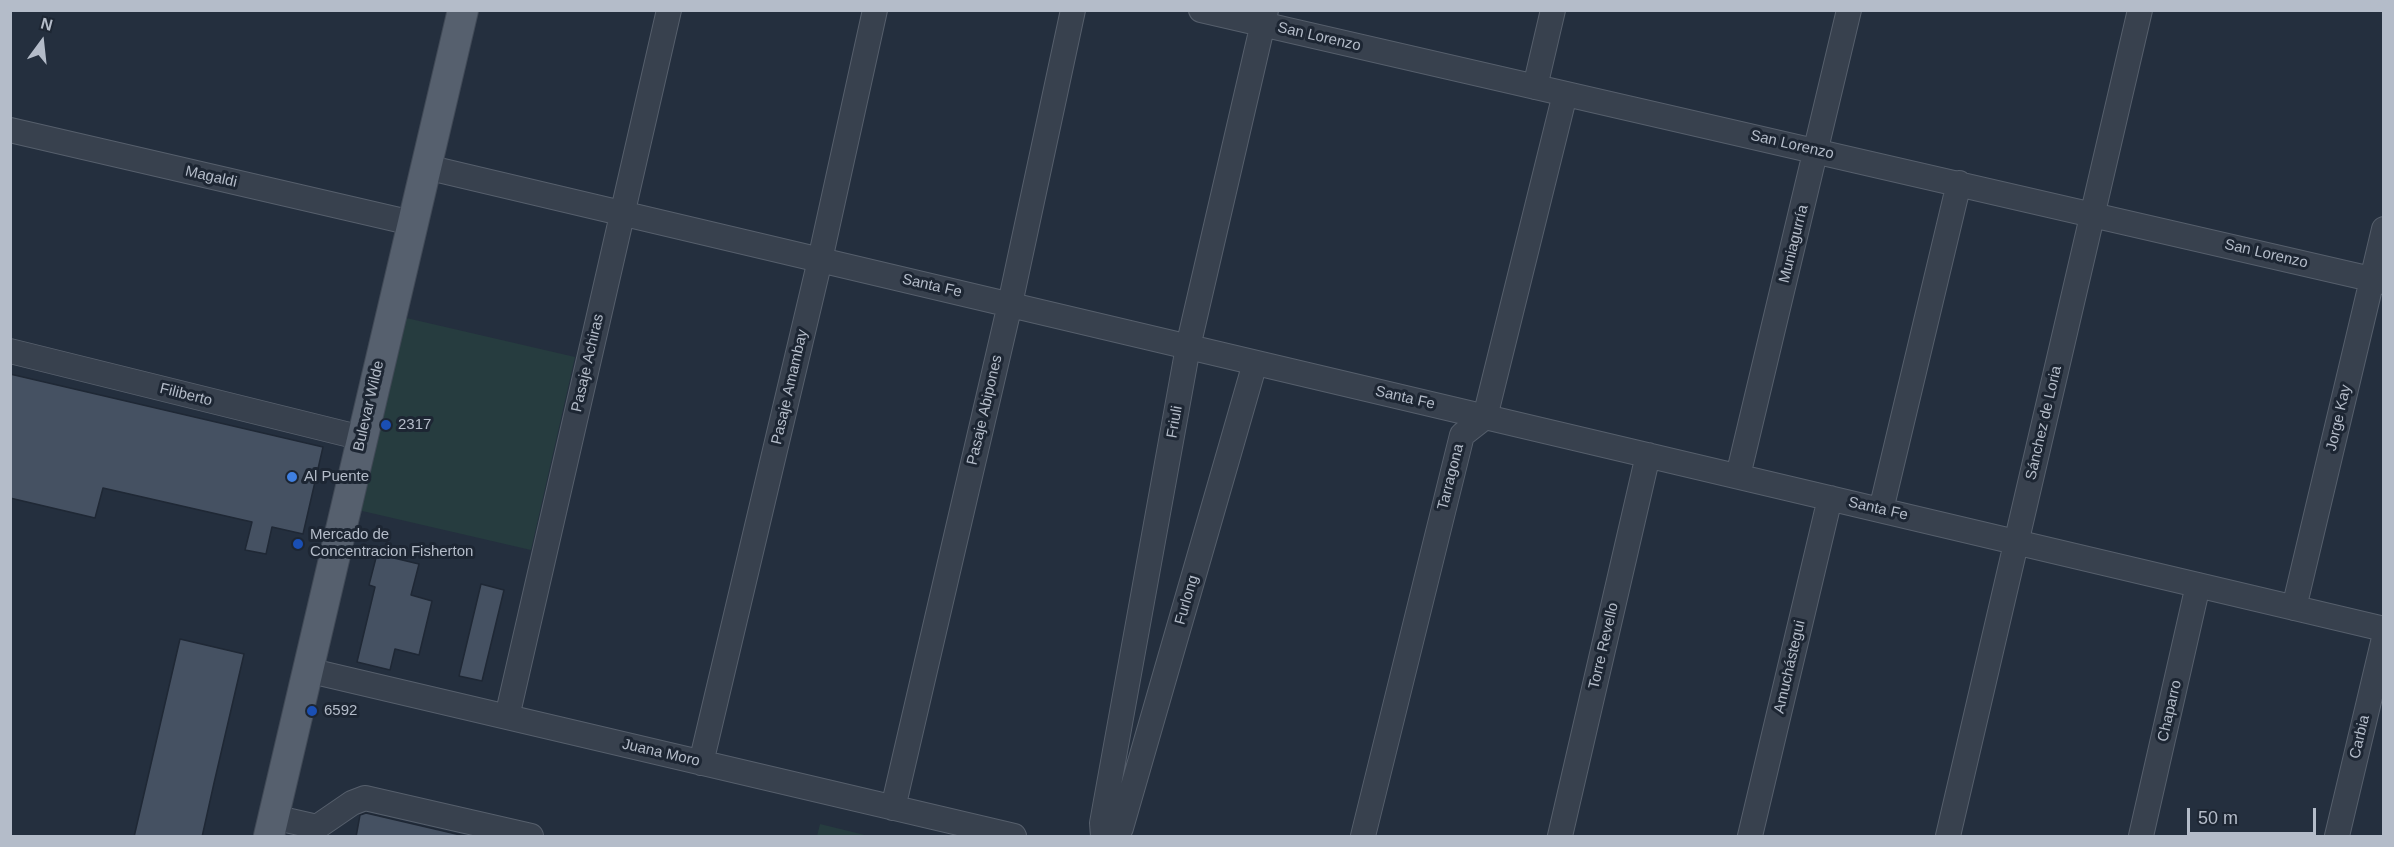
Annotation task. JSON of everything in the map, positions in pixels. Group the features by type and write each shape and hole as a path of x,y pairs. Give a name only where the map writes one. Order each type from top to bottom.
{"main road":[{"name":"Bulevar Wilde","path":"248,837 352,435 403,221 442,10"},
{"name":"Bulevar Wilde","path":"403,221 426,167 463,10"},
{"name":"Bulevar Wilde","path":"271,827 307,670 352,435"}],"street":[{"name":"Pasaje Achiras","path":"507,717 669,10"},
{"name":"Pasaje Amambay","path":"701,763 820,260 875,10"},
{"name":"Pasaje Abipones","path":"893,808 1010,304 1073,10"},
{"name":"San Lorenzo","path":"1201,10 1265,18 1535,87 2378,280"},
{"path":"1535,87 1553,10"},
{"name":"Muniagurría","path":"1738,476 1849,10"},
{"name":"Sánchez de Loria","path":"1948,837 2140,10"},
{"name":"Friuli","path":"1103,837 1102,823 1188,347 1265,18"},
{"path":"1485,417 1565,94"},
{"name":"Magaldi","path":"10,130 403,221"},
{"name":"Santa Fe","path":"426,167 2384,629"},
{"path":"1881,510 1959,183"},
{"name":"Jorge Kay","path":"2294,608 2378,280 2384,229"},
{"name":"Filiberto","path":"10,351 352,435"},
{"name":"Furlong","path":"1117,837 1125,817 1255,363"},
{"name":"Tarragona","path":"1363,837 1462,435 1485,417"},
{"name":"Torre Revello","path":"1560,837 1648,455"},
{"name":"Amuchástegui","path":"1750,837 1830,498"},
{"name":"Chaparro","path":"2141,837 2198,585"},
{"name":"Carbia","path":"2337,837 2384,638"},
{"name":"Juana Moro","path":"307,670 1014,837"},
{"path":"271,827 316,832 352,803 365,798 531,837"}],"green space":[{"path":"402,317 575,357 531,550 358,510"},
{"path":"820,824 869,836 817,836"}],"building":[{"path":"10,374 323,447 303,534 272,527 266,554 245,550 252,522 103,488 95,518 10,498"},
{"path":"377,554 419,564 411,595 432,601 419,655 395,649 390,670 357,662 375,587 369,585"},
{"path":"481,584 504,590 482,681 459,676"},
{"path":"180,639 244,654 202,837 134,837"},
{"path":"366,813 469,837 356,837 360,815"}],"place":[{"name":"2317","path":"386,425"},
{"name":"Al Puente","path":"292,477"},
{"name":"Mercado de Concentracion Fisherton","path":"298,544"},
{"name":"6592","path":"312,711"}]}
